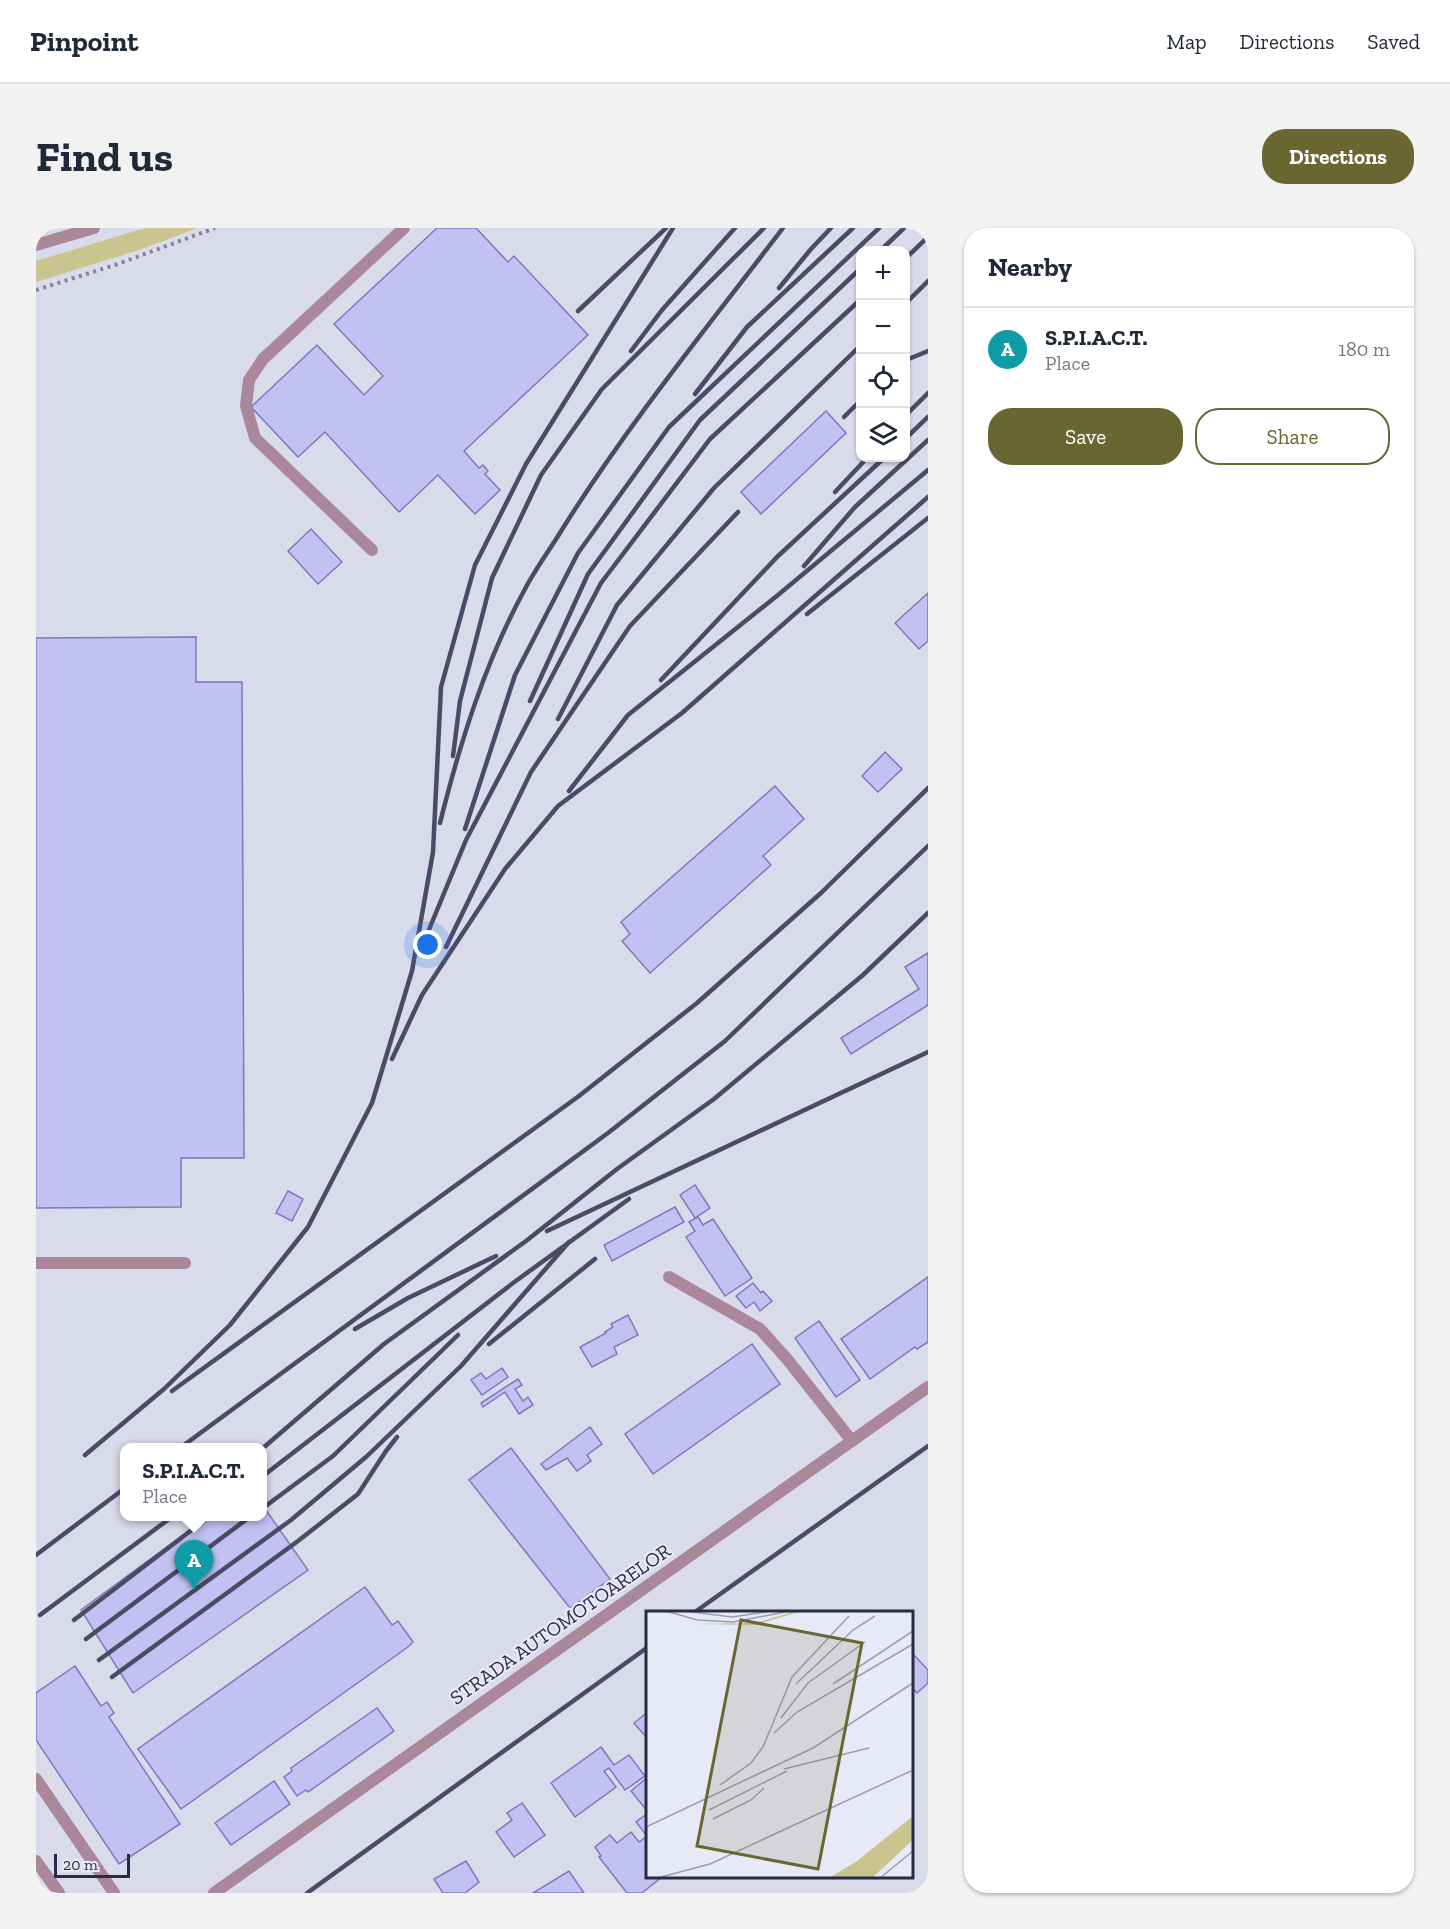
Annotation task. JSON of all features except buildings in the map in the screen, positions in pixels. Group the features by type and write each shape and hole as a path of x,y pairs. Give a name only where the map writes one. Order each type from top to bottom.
{"street":[{"path":"36,245 94,228"},
{"path":"372,550 255,438 246,406 249,380 263,359 404,228"},
{"path":"36,1263 185,1263"},
{"path":"669,1277 760,1329 787,1359 852,1441"},
{"name":"STRADA AUTOMOTOARELOR","path":"214,1893 928,1387"},
{"path":"36,1779 114,1893"},
{"path":"36,1861 59,1893"}],"path":[{"path":"36,290 115,265 216,228"}],"shaded area":[{"path":"36,228 928,228 928,1893 36,1893"},
{"path":"145,228 197,228 145,248 36,282 36,261"}],"railway":[{"path":"578,311 666,228"},
{"path":"85,1455 164,1389 230,1325 308,1227 372,1103 412,971 433,852 441,687 475,565 526,464 673,228"},
{"path":"631,351 662,310 735,228"},
{"path":"453,756 460,701 492,578 541,475 602,389 764,228"},
{"path":"440,823 475,703 498,645 529,581 588,489 642,413 783,228"},
{"path":"779,288 831,228"},
{"path":"695,394 747,327 853,228"},
{"path":"465,829 515,675 578,553 669,427 879,228"},
{"path":"885,246 904,228"},
{"path":"910,254 928,237"},
{"path":"530,701 588,574 700,420 856,273"},
{"path":"909,300 928,281"},
{"path":"421,949 466,840 601,583 710,439 856,304"},
{"path":"558,719 617,605 714,488 856,350"},
{"path":"910,358 928,351"},
{"path":"910,411 928,393"},
{"path":"844,417 856,405"},
{"path":"910,434 928,417"},
{"path":"804,566 855,507 928,440"},
{"path":"835,492 863,462"},
{"path":"661,680 777,557 880,462"},
{"path":"569,791 628,715 778,595 928,470"},
{"path":"392,1059 422,995 505,869 558,806 682,713 928,497"},
{"path":"446,947 531,772 630,626 738,512"},
{"path":"807,614 928,518"},
{"path":"172,1391 579,1096 697,1003 821,893 928,788"},
{"path":"187,1443 608,1133 725,1041 928,846"},
{"path":"267,1445 384,1344 526,1241 617,1169 714,1099 863,975 928,913"},
{"path":"547,1231 928,1052"},
{"path":"267,1473 513,1283 629,1199"},
{"path":"99,1660 291,1520 366,1457 461,1366 569,1242"},
{"path":"355,1329 408,1298 496,1256"},
{"path":"489,1344 595,1259"},
{"path":"267,1505 333,1456 458,1335"},
{"path":"112,1677 298,1541 358,1494 397,1437"},
{"path":"696,1611 928,1446"},
{"path":"36,1555 120,1492"},
{"path":"40,1615 166,1521"},
{"path":"74,1620 203,1521"},
{"path":"86,1639 244,1521"},
{"path":"307,1893 646,1648"}],"place":[{"name":"S.P.I.A.C.T.","path":"194,1590"}]}
